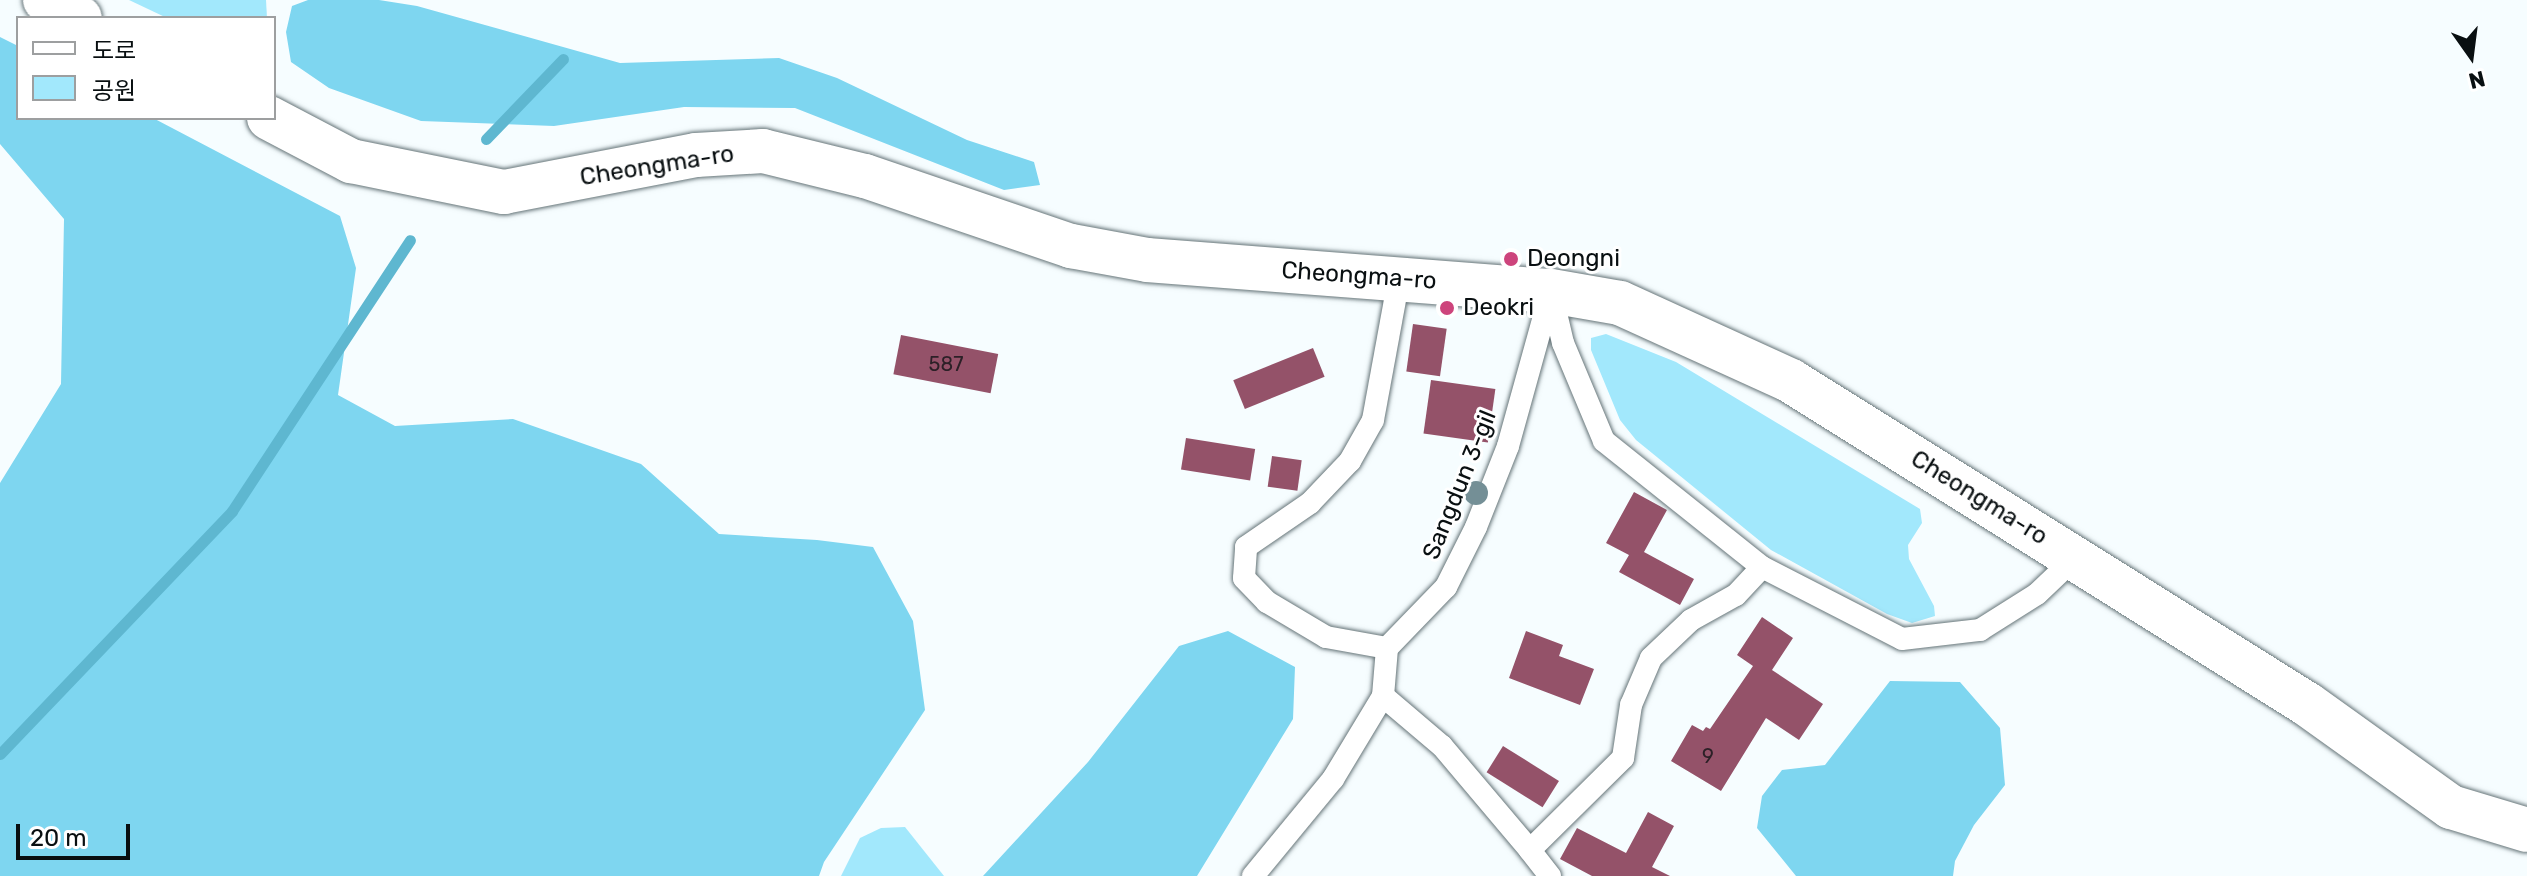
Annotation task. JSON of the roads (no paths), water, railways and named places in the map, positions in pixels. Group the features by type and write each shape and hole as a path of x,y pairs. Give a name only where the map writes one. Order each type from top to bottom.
{"street":[{"path":"45,0 76,16"},
{"name":"Cheongma-ro","path":"273,120 351,161 504,192 696,155 763,151 865,176 1071,246 1147,260 1551,291 1620,303 1791,381 2307,704 2451,807 2527,830"}],"lane":[{"path":"1253,876 1333,779 1383,696 1387,648 1326,637 1267,602 1244,578 1246,547 1310,503 1350,461 1373,420 1399,279"},
{"path":"1551,291 1563,343 1604,441 1762,567 1902,639 1980,630 2037,594 2076,557"},
{"name":"Sangdun 3-gil","path":"1387,648 1446,587 1476,527 1508,446 1551,291"},
{"path":"1530,850 1623,758 1631,705 1651,658 1691,620 1736,595 1762,567"},
{"path":"1383,696 1442,746 1550,876"}],"waterway":[{"path":"486,139 563,59"},
{"path":"0,754 232,511 410,240"}],"place":[{"name":"Deongni","path":"1511,259"},
{"name":"Deokri","path":"1447,308"}]}
